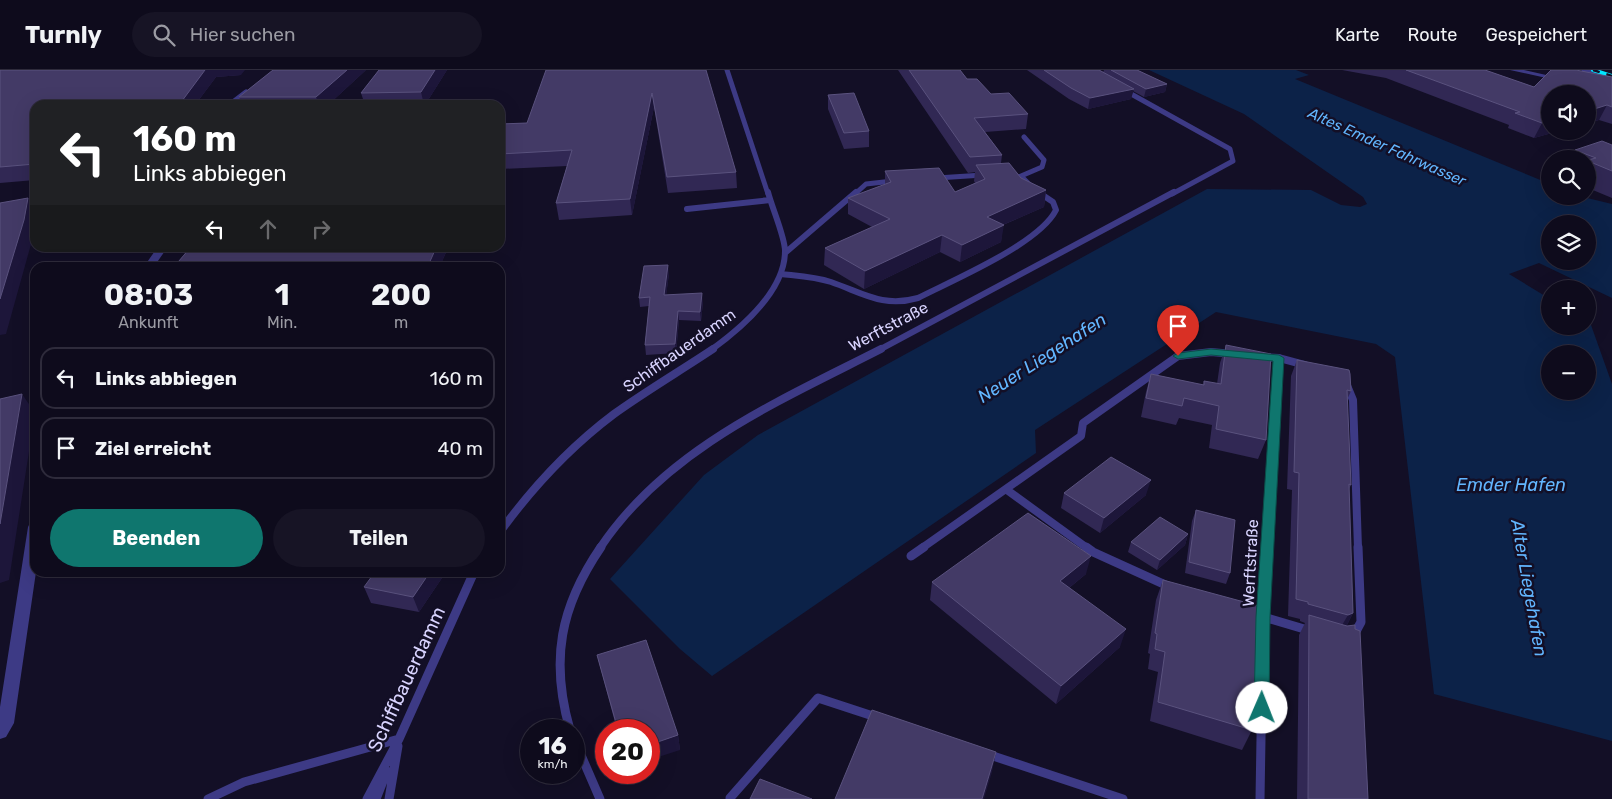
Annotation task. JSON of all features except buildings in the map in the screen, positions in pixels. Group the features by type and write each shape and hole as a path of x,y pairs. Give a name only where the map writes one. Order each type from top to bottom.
{"street":[{"path":"1513,70 1570,81"},
{"path":"0,732 6,723 30,561"}],"lane":[{"name":"Schiffbauerdamm","path":"505,526 534,491 582,441 641,394 732,335 749,320 773,290 781,274 785,253 770,200 727,70"},
{"path":"1584,70 1612,79"},
{"name":"Werftstraße","path":"568,719 561,688 560,657 562,632 571,603 583,575 607,538 635,505 663,478 696,451 745,418 918,330 1233,161 1230,149 1113,84"},
{"path":"236,100 252,88"},
{"path":"1000,175 1021,176 1042,167 1044,164 1044,160 1024,137"},
{"path":"928,178 992,175"},
{"path":"781,274 819,279 889,303 913,301 1003,254 1039,231 1051,220 1056,209 1054,204 1034,190 1021,176"},
{"path":"785,253 866,184 902,181"},
{"path":"687,209 770,200"},
{"path":"911,556 1082,436 1083,423 1178,356 1211,352 1240,355"},
{"path":"1250,356 1279,358 1315,368"},
{"name":"Werftstraße","path":"1260,799 1263,617 1279,358"},
{"path":"1338,639 1354,635 1361,622 1354,400 1346,383 1340,377"},
{"path":"1007,490 1094,552 1178,591"},
{"name":"Schiffbauerdamm","path":"367,799 399,739 472,577"},
{"path":"1238,610 1319,634"},
{"path":"730,798 818,698 892,723"},
{"path":"208,799 244,782 399,739"},
{"path":"376,799 399,739"},
{"path":"388,799 399,739"},
{"path":"975,750 1123,799"},
{"path":"585,764 600,799"}],"water":[{"name":"Emder Hafen","path":"1149,70 1296,70 1309,75 1295,79 1541,180 1541,205 1596,205 1596,200 1612,204 1612,298 1596,290 1596,280 1574,280 1554,270 1596,270 1596,215 1541,215 1541,264 1539,263 1509,274 1541,294 1541,335 1595,335 1612,384 1612,741 1434,694 1395,357 1376,344 1216,312 1035,430 1036,453 712,676 680,649 610,579 704,475 758,435 1207,189 1311,190 1341,205 1360,207 1367,204 1363,197 1244,114"}],"railway":[{"path":"1593,70 1612,76"}],"route":[{"path":"1178,356 1211,352 1279,358 1263,617 1262,708"}],"water label":[{"name":"Altes Emder Fahrwasser","path":"1387,147"},
{"name":"Neuer Liegehafen","path":"1042,358"},
{"name":"Alter Liegehafen","path":"1529,588"}]}
